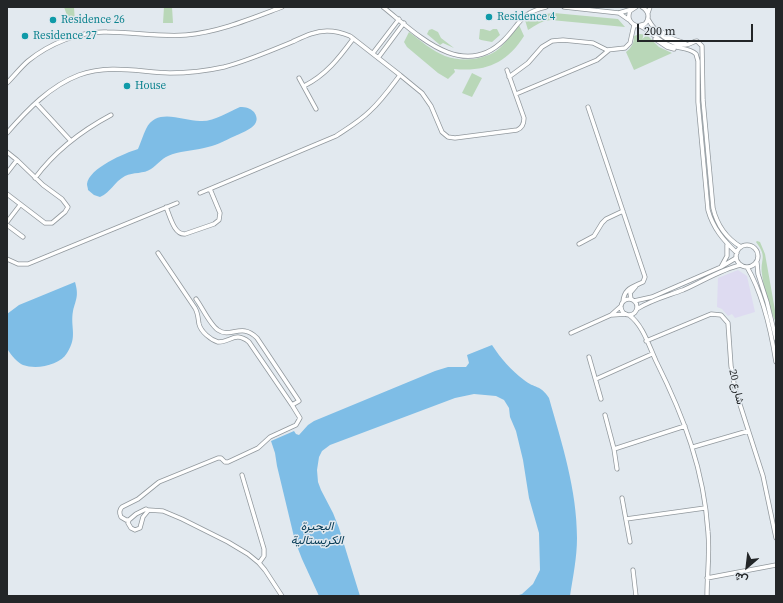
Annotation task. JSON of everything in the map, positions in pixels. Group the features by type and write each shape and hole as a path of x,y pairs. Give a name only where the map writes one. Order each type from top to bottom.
{"street":[{"path":"7,83 29,61 51,46 80,35 107,32 168,35 194,34 235,24 282,7"},
{"path":"383,7 443,52 460,56 472,56 494,48 503,41 524,16 532,11 546,7"},
{"path":"564,7 619,13 636,7"},
{"path":"642,7 648,13"},
{"path":"640,26 645,24 648,19 650,7"},
{"path":"629,20 629,14 632,9"},
{"path":"619,13 634,25 640,26 652,33 655,39 688,44 697,41 702,46 703,100 714,212 723,231 730,239 741,247"},
{"path":"373,53 399,19"},
{"path":"648,19 662,41 670,48 681,48 693,51 697,57 698,102 707,204 713,226 727,244 737,253"},
{"path":"378,58 404,23"},
{"path":"509,77 524,66 542,47 552,41 563,40 595,44 609,50 623,49 628,46 634,25"},
{"path":"654,28 673,39 688,44"},
{"path":"7,134 36,103 50,91 61,84 92,71 112,69 179,73 208,70 245,61 317,32 327,31 346,34 400,74 427,99 441,130 444,134 450,137 486,135 520,128 524,124 524,118 507,70"},
{"path":"385,37 390,41"},
{"path":"304,86 316,79 332,66 353,38"},
{"path":"601,47 602,54"},
{"path":"516,94 597,60 602,54 609,50"},
{"path":"200,193 336,136 369,112 386,94 400,74"},
{"path":"300,78 316,109"},
{"path":"36,103 71,141"},
{"path":"570,333 611,315 621,306 624,295 630,287 644,281 646,277 588,107"},
{"path":"35,178 44,166 71,141 90,127 111,115"},
{"path":"7,152 35,178 62,199 68,207 65,212 52,223 45,223 7,194"},
{"path":"7,173 16,160"},
{"path":"166,207 177,231 181,234 186,234 214,224 219,220 220,213 210,189"},
{"path":"7,259 18,264 28,264 177,203"},
{"path":"7,222 20,205"},
{"path":"579,244 594,236 606,219 623,211"},
{"path":"7,225 23,237"},
{"path":"721,268 727,256 727,244"},
{"path":"623,302 627,299 632,300 648,298 721,268 736,258 741,247 748,245 756,249 759,256 757,263 758,274 767,302 776,339"},
{"path":"129,520 121,517 119,512 120,509 138,499 159,482 218,458 228,462 258,448 270,437 296,425 299,421 299,416 292,405 246,341 236,337 218,342 202,330 199,325 198,314 195,308 158,253"},
{"path":"736,258 741,265 747,267 754,266 757,263"},
{"path":"611,315 634,313 637,309 649,302 741,265"},
{"path":"747,267 758,289 776,362"},
{"path":"681,284 684,289"},
{"path":"637,285 630,293 632,300 637,304 637,323"},
{"path":"196,299 213,325 219,331 227,333 244,330 253,334 257,338 299,401 292,405"},
{"path":"621,306 622,311 637,323 685,426 693,447 701,478 709,538 707,596"},
{"name":"شارع 20","path":"646,341 711,314 718,314 724,318 728,327 731,366 735,389 763,476 776,538"},
{"path":"596,379 652,354"},
{"path":"589,357 601,399"},
{"path":"605,415 614,449 617,469"},
{"path":"614,449 685,426"},
{"path":"693,447 748,431"},
{"path":"242,475 264,549 264,556 259,563"},
{"path":"622,498 630,542"},
{"path":"626,519 706,508"},
{"path":"129,520 147,509 163,511 182,519 234,545 248,554 259,563 282,596"},
{"path":"129,520 129,525 131,528 135,530 139,529 142,525 143,517 148,510"},
{"path":"707,578 776,565"},
{"path":"633,570 636,596"}],"shaded area":[{"path":"738,270 747,276 755,312 735,318 732,314 728,316 722,309 717,307 718,278"}],"green space":[{"path":"64,7 74,7 75,23 70,24"},
{"path":"164,7 172,7 173,23 163,23"},
{"path":"554,13 618,19 625,27 551,20 541,22 528,30 525,20 537,15"},
{"path":"519,25 524,36 503,59 486,67 465,70 454,69 455,72 448,79 438,73 407,47 404,42 409,32 445,56 458,59 478,58 496,51 503,45"},
{"path":"432,29 438,32 441,38 454,48 443,43 440,45 427,34 429,30"},
{"path":"480,29 490,31 497,29 500,35 492,42 481,40 479,39"},
{"path":"640,34 647,35 659,47 672,53 634,70 626,52 634,41 634,36"},
{"path":"472,73 482,78 472,97 462,93"},
{"path":"756,242 760,242 765,254 776,322 771,312 765,291 762,274 763,255"}],"water":[{"path":"240,107 254,112 256,121 251,128 212,146 168,156 148,171 125,176 100,197 94,195 88,190 87,184 89,178 94,172 108,162 138,149 146,129 151,122 157,118 170,117 205,121 216,118"},
{"path":"75,282 77,294 72,317 73,337 67,353 59,361 41,367 21,364 7,347 7,314 19,305"},
{"name":"البحيرة الكريستالية","path":"492,345 503,360 515,372 528,383 543,391 549,398 572,485 576,520 577,545 570,596 516,596 522,594 533,584 540,570 539,533 529,498 523,460 516,431 510,417 509,408 504,400 496,396 474,394 455,398 330,445 322,451 319,457 317,470 318,482 339,528 360,596 319,596 295,541 271,441 294,431 299,435 314,421 435,371 448,367 466,367 469,363 467,355"}],"place":[{"name":"Residence 4","path":"489,17"},
{"name":"Residence 26","path":"53,20"},
{"name":"Residence 27","path":"25,36"},
{"name":"House","path":"127,86"}]}
